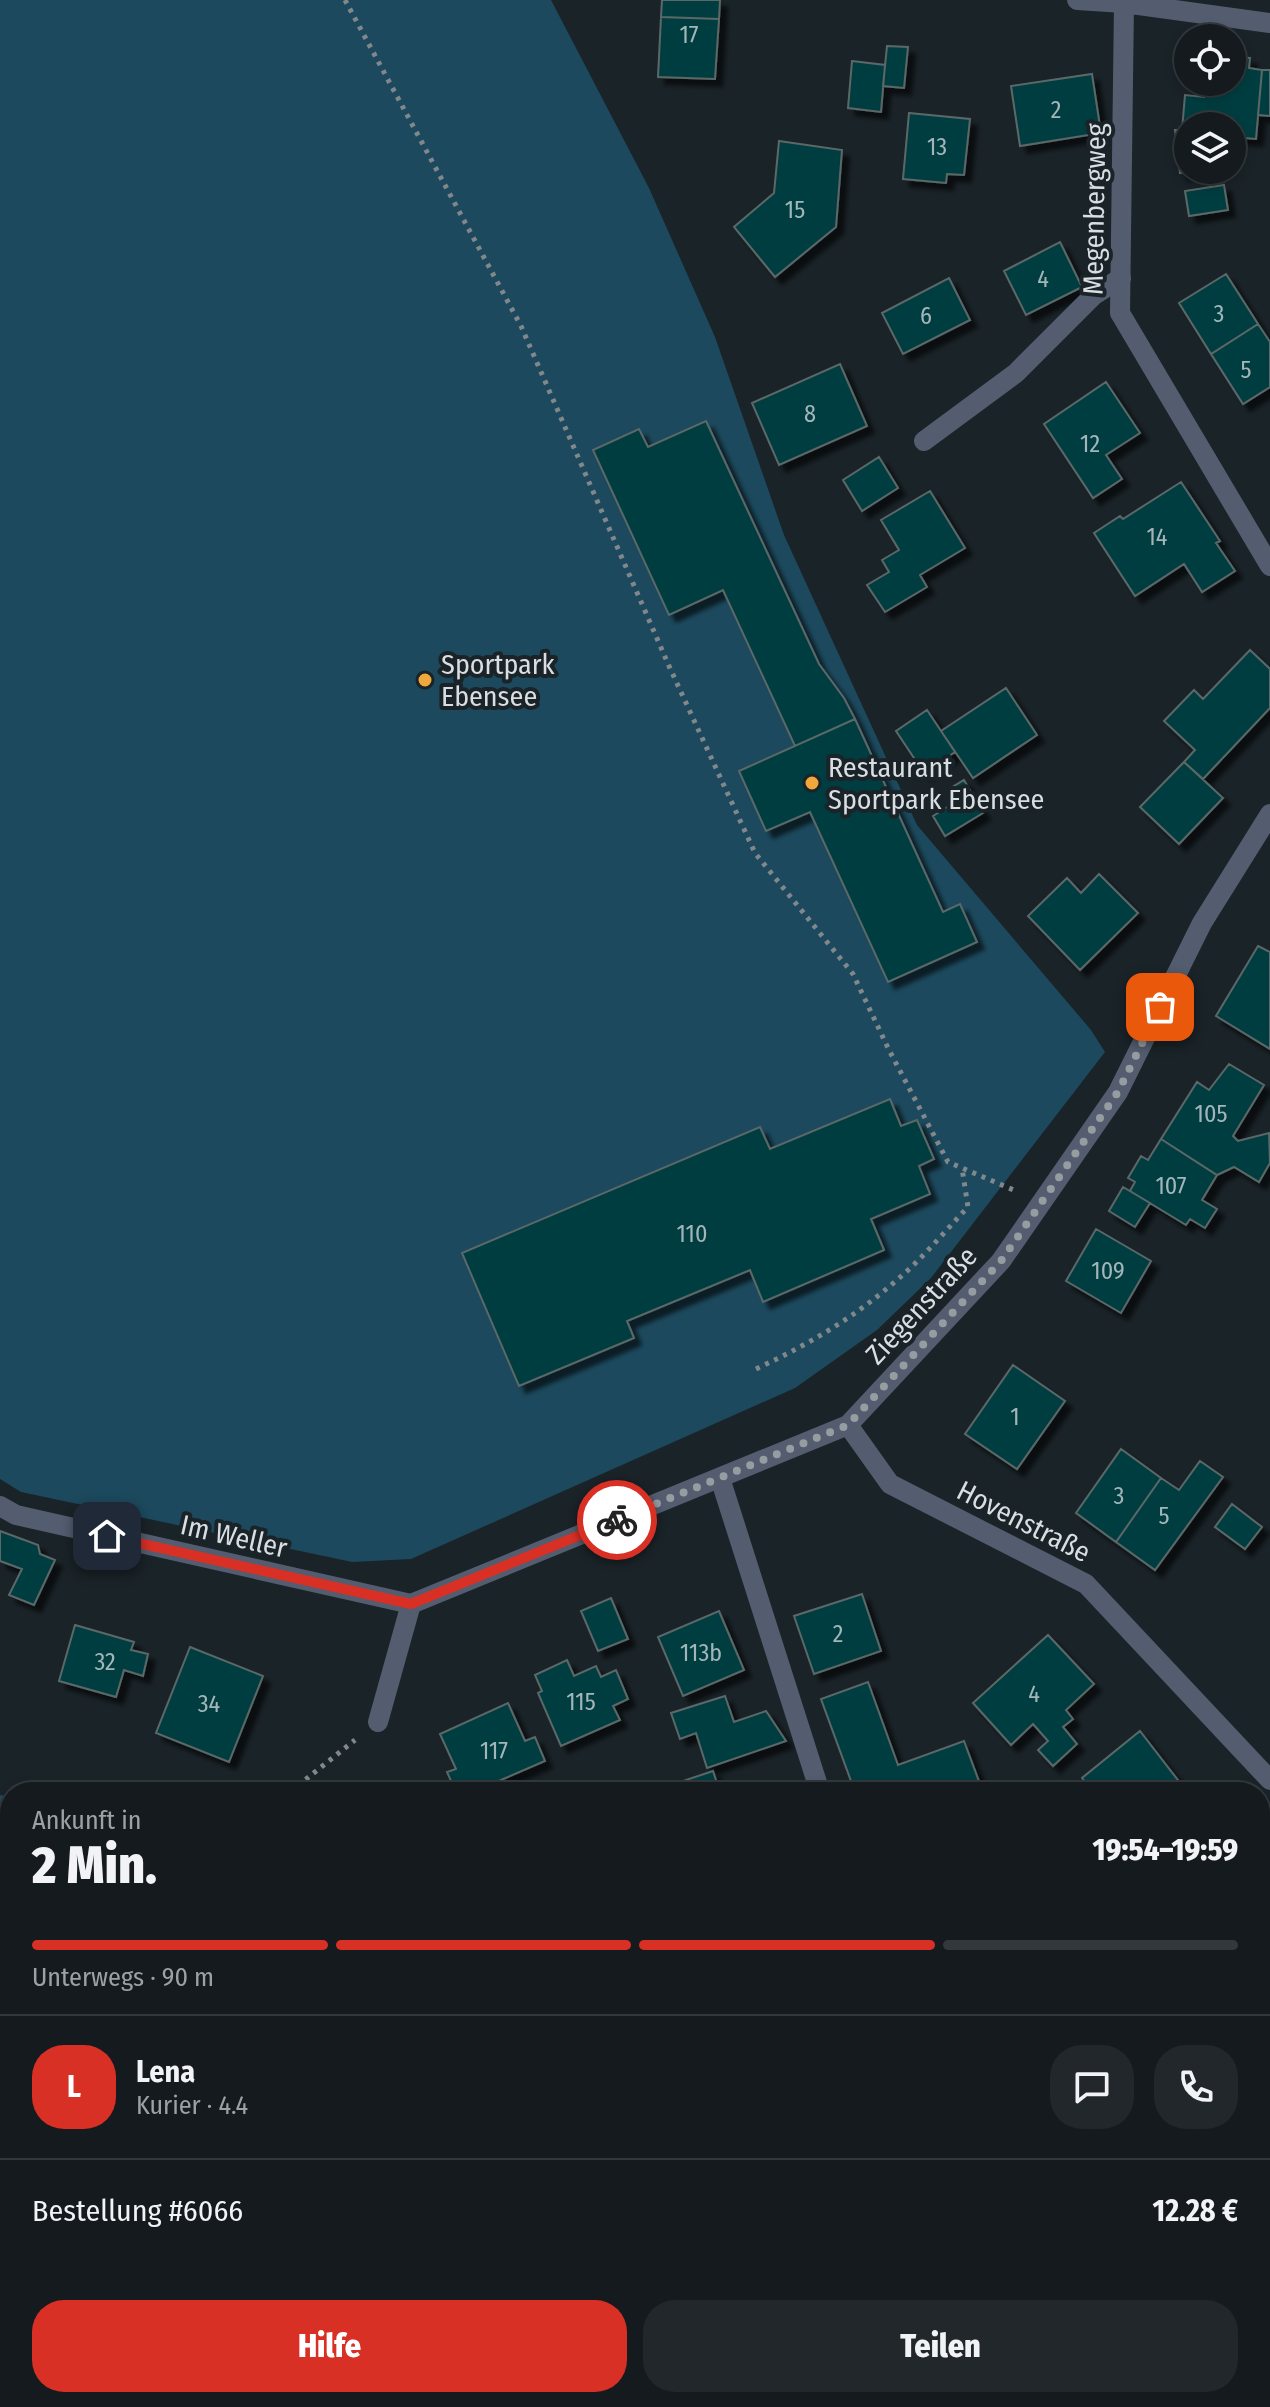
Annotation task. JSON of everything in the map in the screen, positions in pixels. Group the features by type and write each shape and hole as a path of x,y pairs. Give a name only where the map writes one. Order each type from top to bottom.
{"street":[{"path":"1077,0 1124,3 1270,23"},
{"name":"Megenbergweg","path":"1124,3 1120,313 1270,566"},
{"path":"924,441 1016,373 1094,295 1121,278"},
{"name":"Ziegenstraße","path":"411,1604 848,1425 1001,1261 1118,1092 1202,923 1270,814"},
{"name":"Hovenstraße","path":"848,1425 890,1484 1086,1584 1270,1780"},
{"path":"720,1478 817,1782"},
{"name":"Im Weller","path":"0,1506 16,1515 411,1604"},
{"path":"378,1722 411,1604"}],"path":[{"path":"345,0 521,326 669,666 755,853 853,974 948,1162 1041,1202"},
{"path":"756,1369 813,1342 850,1318 899,1279 968,1207 962,1167"},
{"path":"303,1782 378,1722"}],"green space":[{"name":"Sportpark Ebensee","path":"0,0 551,0 649,188 715,337 784,535 917,825 1091,1030 1105,1052 931,1278 877,1330 795,1388 411,1559 352,1562 21,1492 0,1479"}],"building":[{"path":"662,0 720,0 719,19 661,17"},
{"path":"661,17 719,19 715,79 658,77"},
{"path":"887,46 908,47 904,88 883,86"},
{"path":"1246,58 1250,58 1249,68 1262,70 1256,139 1246,138 1246,112 1184,112 1185,96 1246,96"},
{"path":"852,61 885,65 881,112 848,108"},
{"path":"1262,70 1270,70 1270,116 1258,115"},
{"path":"1092,74 1101,133 1020,146 1011,86"},
{"path":"909,113 970,119 964,175 947,174 946,183 903,179"},
{"path":"779,141 842,150 836,227 775,277 734,227 774,193"},
{"path":"1224,185 1228,210 1189,216 1185,191"},
{"path":"1060,242 1082,287 1026,315 1004,271"},
{"path":"1226,274 1258,324 1211,354 1179,303"},
{"path":"949,278 970,320 903,354 882,313"},
{"path":"1258,324 1270,342 1270,387 1243,404 1211,354"},
{"path":"840,364 867,426 779,465 752,403"},
{"path":"1106,382 1140,433 1106,455 1122,479 1093,498 1044,424"},
{"path":"706,421 819,664 855,719 795,746 723,590 669,615 593,450 639,429 648,447"},
{"path":"879,457 898,488 862,511 843,480"},
{"path":"1181,482 1220,541 1216,543 1235,571 1202,592 1184,564 1135,596 1094,533 1120,516 1123,519"},
{"path":"930,491 965,548 920,575 927,587 885,612 867,585 889,572 882,560 899,550 881,520"},
{"path":"1250,650 1270,669 1270,708 1203,779 1184,762 1195,750 1164,721 1194,690 1203,699"},
{"path":"1006,688 1037,735 973,778 941,731"},
{"path":"927,710 955,752 924,773 896,731"},
{"path":"855,719 943,912 960,904 977,942 888,982 810,812 766,831 739,771"},
{"path":"1184,762 1223,798 1179,844 1140,807"},
{"path":"964,780 983,813 945,836 933,816 957,801 949,789"},
{"path":"1099,874 1138,913 1080,970 1028,916 1067,878 1081,893"},
{"path":"1258,946 1270,952 1270,1049 1216,1016"},
{"path":"1229,1064 1264,1085 1233,1136 1238,1141 1269,1133 1270,1163 1259,1182 1234,1167 1217,1175 1161,1139 1197,1082 1209,1090"},
{"path":"890,1099 901,1126 917,1120 934,1159 919,1166 930,1194 871,1219 884,1250 763,1302 750,1270 627,1321 634,1338 519,1386 462,1253 760,1127 770,1149"},
{"path":"1161,1139 1217,1175 1202,1200 1217,1209 1205,1228 1190,1219 1186,1225 1130,1191 1135,1182 1128,1178 1141,1156 1148,1160"},
{"path":"1123,1187 1150,1203 1135,1227 1109,1211"},
{"path":"1096,1229 1151,1261 1121,1313 1066,1281"},
{"path":"1013,1365 1065,1401 1017,1469 965,1434"},
{"path":"1121,1449 1161,1478 1116,1542 1076,1513"},
{"path":"1200,1461 1223,1477 1155,1570 1116,1542 1161,1478 1179,1490"},
{"path":"1232,1504 1262,1527 1245,1549 1215,1527"},
{"path":"0,1531 38,1545 40,1554 55,1560 34,1605 9,1595 22,1569 0,1561"},
{"path":"862,1594 881,1651 814,1674 794,1616"},
{"path":"611,1598 628,1639 598,1651 581,1611"},
{"path":"719,1611 744,1670 683,1696 658,1637"},
{"path":"75,1625 134,1642 131,1650 148,1654 143,1676 124,1670 116,1697 59,1681"},
{"path":"1048,1635 1094,1684 1066,1710 1073,1719 1063,1727 1077,1744 1053,1766 1038,1750 1048,1741 1033,1724 1011,1745 973,1703"},
{"path":"190,1647 263,1676 229,1762 156,1733"},
{"path":"567,1660 574,1676 596,1666 601,1677 616,1670 628,1699 613,1706 620,1720 561,1746 538,1693 542,1691 535,1675"},
{"path":"868,1682 898,1765 964,1741 979,1782 851,1782 821,1699"},
{"path":"725,1696 734,1722 766,1711 786,1741 707,1768 696,1733 680,1739 671,1713"},
{"path":"508,1703 525,1741 535,1737 545,1761 496,1782 452,1782 447,1772 456,1769 440,1734"},
{"path":"1140,1731 1179,1782 1085,1782 1082,1778"},
{"path":"713,1771 717,1782 680,1782"}],"way so far":[{"path":"617,1520 848,1425 1001,1261 1118,1092 1160,1007"}],"place":[{"name":"Sportpark Ebensee","path":"425,680"},
{"name":"Restaurant Sportpark Ebensee","path":"812,783"}],"route":[{"path":"107,1536 411,1604 617,1520"}]}
